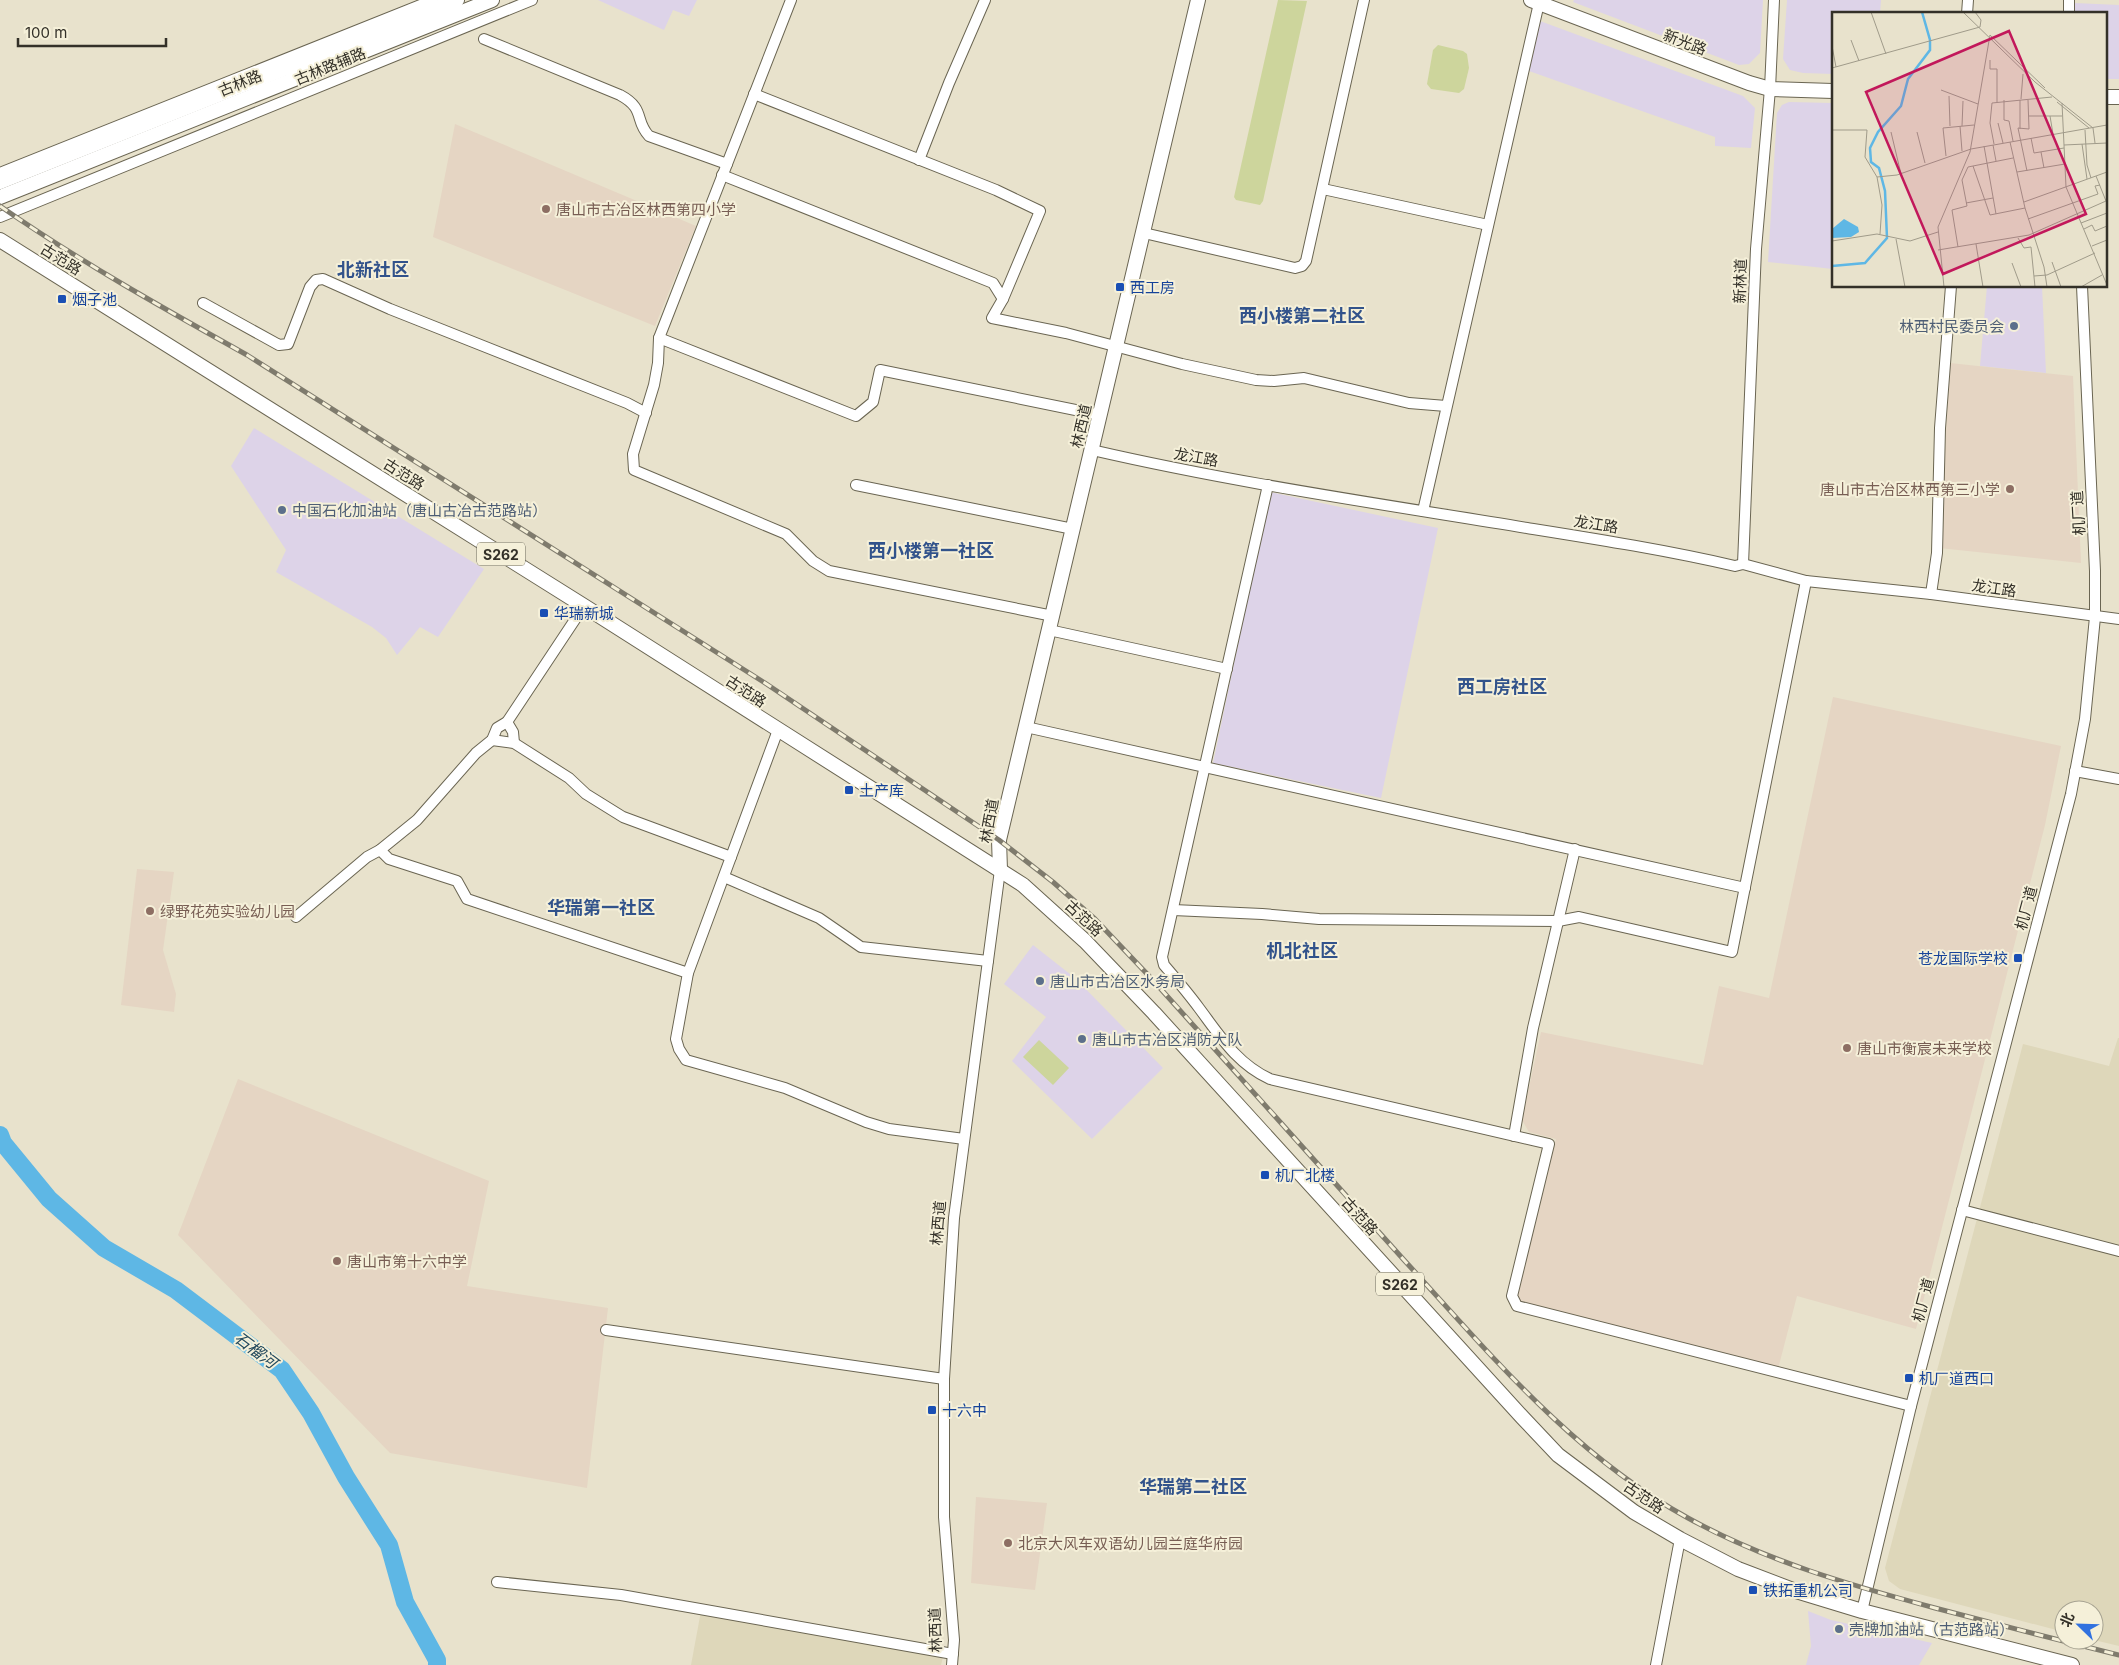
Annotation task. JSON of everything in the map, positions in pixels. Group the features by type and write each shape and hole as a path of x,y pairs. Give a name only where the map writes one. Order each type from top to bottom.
{"main road":[{"name":"古林路","path":"0,182 458,0"},
{"name":"古林路","path":"0,197 492,0"},
{"name":"林西道","path":"1000,870 999,840 1198,0"},
{"name":"新光路","path":"1535,1 1749,84 1770,89 1832,90"},
{"path":"2106,97 2119,97"},
{"name":"古范路","path":"0,240 584,606 1022,885 1085,941 1265,1134 1474,1366 1558,1454 1634,1512 1680,1539 1738,1569 1793,1590 1862,1611 2072,1665"}],"street":[{"path":"0,173 433,0"},
{"name":"古林路辅路","path":"0,217 532,0"},
{"path":"791,0 659,338 656,378 632,454 634,470 786,534 814,561 828,571 1052,616"},
{"path":"919,160 949,83 985,0"},
{"path":"1144,233 1295,268 1302,266 1306,261 1364,0"},
{"name":"新林道","path":"1743,564 1756,249 1770,89 1774,0"},
{"path":"1423,511 1488,225 1535,1"},
{"path":"484,39 620,95 633,102 645,131 650,136 727,164"},
{"path":"754,94 996,190 1040,211 1003,300 992,318 1066,333 1116,348 1256,380 1274,381 1304,378 1409,403 1446,406"},
{"path":"722,175 993,283 1003,300"},
{"path":"1322,189 1488,225"},
{"path":"203,303 279,345 288,344 310,287 316,280 323,280 390,309 627,403 646,413"},
{"path":"1931,594 1937,553 1940,428 1951,288"},
{"name":"机厂道","path":"1862,1611 1911,1406 2072,794 2085,719 2095,617 2095,571 2082,288"},
{"path":"659,338 856,416 873,402 880,370 1100,414"},
{"name":"龙江路","path":"1092,450 1158,466 1680,554 1735,566 1743,564 1806,581 1931,594 2119,619"},
{"path":"856,485 1073,529"},
{"path":"1268,485 1162,957 1164,965 1199,1007 1222,1041 1244,1064 1257,1073 1270,1079 1335,1095 1549,1144 1512,1296 1517,1306 1911,1406"},
{"path":"1173,910 1319,919 1558,921 1580,918 1732,952 1806,581"},
{"path":"296,917 367,857 380,850 417,820 476,753 492,740 497,728 507,722 584,606"},
{"path":"1049,630 1227,669"},
{"path":"507,722 513,732 514,743"},
{"path":"1026,727 1745,888"},
{"path":"778,730 688,972 676,1039 679,1049 686,1060 785,1088 866,1122 889,1129 964,1139"},
{"path":"492,740 514,743 569,778 586,794 624,817 731,857"},
{"path":"2076,772 2119,780"},
{"path":"1514,1136 1533,1028 1575,849"},
{"path":"380,850 389,858 457,881 468,900 688,972"},
{"name":"林西道","path":"952,1660 954,1640 944,1517 944,1379 954,1218 1000,870"},
{"path":"724,877 819,918 861,947 988,962"},
{"path":"1962,1210 2119,1251"},
{"path":"606,1330 944,1379"},
{"path":"1656,1665 1680,1539"},
{"path":"497,1582 622,1595 952,1660"}],"shaded area":[{"path":"598,0 697,0 689,16 673,10 664,30"},
{"path":"1574,0 1763,0 1760,53 1749,64 1739,65 1573,2"},
{"path":"1787,0 1881,0 1880,12 1832,12 1832,74 1803,73 1790,70 1783,59"},
{"path":"2074,3 2119,5 2119,79 2106,79 2106,12 2074,12"},
{"path":"1540,21 1743,96 1755,108 1751,148 1715,146 1715,137 1529,71"},
{"path":"1789,102 1832,103 1832,269 1768,262 1777,113 1782,105"},
{"name":"唐山市古冶区林西第四小学","path":"455,124 696,226 655,326 433,237"},
{"name":"林西村民委员会","path":"1987,288 2042,288 2046,373 1980,366"},
{"name":"唐山市古冶区林西第三小学","path":"1950,363 2073,376 2081,563 1939,548"},
{"path":"254,428 484,569 438,637 420,627 397,655 386,638 372,627 276,572 286,550 231,466"},
{"path":"1270,492 1438,528 1381,798 1213,763"},
{"name":"唐山市衡宸未来学校","path":"1833,697 2061,746 2045,825 1916,1329 1797,1296 1778,1369 1520,1302 1515,1286 1556,1139 1529,1132 1522,1120 1541,1032 1703,1065 1719,986 1769,998"},
{"name":"绿野花苑实验幼儿园","path":"137,869 174,872 163,950 176,994 174,1012 121,1005"},
{"name":"唐山市古冶区消防大队","path":"1033,945 1075,978 1163,1068 1092,1139 1012,1061 1046,1017 1004,984"},
{"path":"2119,1038 2119,1646 2104,1642 2104,1600 2054,1600 2054,1629 1900,1589 1889,1581 1885,1568 2023,1044 2109,1066"},
{"name":"唐山市第十六中学","path":"238,1079 489,1181 467,1286 608,1308 587,1488 390,1453 178,1235"},
{"name":"北京大风车双语幼儿园兰庭华府园","path":"976,1497 1047,1503 1035,1590 971,1583"},
{"path":"701,1611 943,1657 941,1665 691,1665"},
{"name":"壳牌加油站（古范路站）","path":"1808,1611 1831,1620 1932,1643 1919,1665 1806,1665 1811,1646"}],"green space":[{"path":"1278,0 1307,1 1263,201 1260,205 1236,200 1234,197"},
{"path":"1438,45 1463,51 1467,54 1469,68 1464,89 1459,93 1431,89 1427,84 1433,50"},
{"path":"1039,1040 1069,1068 1053,1085 1023,1057"}],"waterway":[{"name":"石榴河","path":"0,1135 3,1143 49,1199 104,1248 176,1290 282,1370 311,1413 346,1477 389,1545 405,1602 437,1660 437,1665"}],"railway":[{"path":"0,206 91,265 247,355 765,683 999,840 1053,882 1095,919 1150,977 1502,1367 1571,1434 1646,1493 1688,1518 1748,1547 1840,1581 1935,1608 2119,1655"}],"place":[{"name":"唐山市古冶区林西第四小学","path":"546,209"},
{"name":"西工房","path":"1120,287"},
{"name":"烟子池","path":"62,299"},
{"name":"林西村民委员会","path":"2014,326"},
{"name":"唐山市古冶区林西第三小学","path":"2010,489"},
{"name":"中国石化加油站（唐山古冶古范路站）","path":"282,510"},
{"name":"华瑞新城","path":"544,613"},
{"name":"土产库","path":"849,790"},
{"name":"绿野花苑实验幼儿园","path":"150,911"},
{"name":"苍龙国际学校","path":"2018,958"},
{"name":"唐山市古冶区水务局","path":"1040,981"},
{"name":"唐山市古冶区消防大队","path":"1082,1039"},
{"name":"唐山市衡宸未来学校","path":"1847,1048"},
{"name":"机厂北楼","path":"1265,1175"},
{"name":"唐山市第十六中学","path":"337,1261"},
{"name":"机厂道西口","path":"1909,1378"},
{"name":"十六中","path":"932,1410"},
{"name":"北京大风车双语幼儿园兰庭华府园","path":"1008,1543"},
{"name":"铁拓重机公司","path":"1753,1590"},
{"name":"壳牌加油站（古范路站）","path":"1839,1629"}],"district":[{"name":"北新社区","path":"373,269"},
{"name":"西小楼第二社区","path":"1302,315"},
{"name":"西小楼第一社区","path":"931,550"},
{"name":"西工房社区","path":"1502,686"},
{"name":"华瑞第一社区","path":"601,907"},
{"name":"机北社区","path":"1302,950"},
{"name":"华瑞第二社区","path":"1193,1486"}]}
